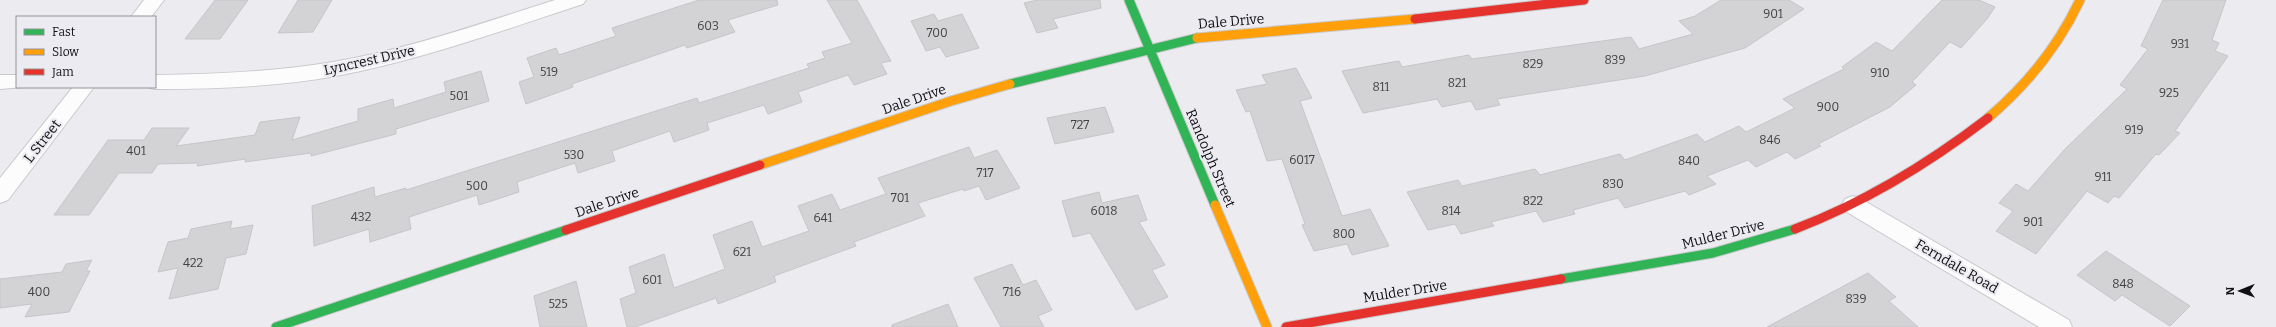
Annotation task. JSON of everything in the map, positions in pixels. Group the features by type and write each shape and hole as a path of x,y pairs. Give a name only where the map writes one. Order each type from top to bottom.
{"street":[{"path":"142,16 154,0"},
{"name":"Lyncrest Drive","path":"156,82 248,80 304,74 360,64 441,43 576,0"},
{"name":"Randolph Street","path":"1129,0 1267,327"},
{"name":"Dale Drive","path":"276,327 951,101 1032,77 1203,37 1468,14 1584,0"},
{"name":"Mulder Drive","path":"1286,327 1713,253 1792,230 1853,205 1882,190 1950,146 2008,102 2042,68 2056,50 2066,34 2080,0"},
{"path":"0,82 16,82"},
{"name":"L Street","path":"0,194 83,88"},
{"name":"Ferndale Road","path":"1853,205 2060,327"}],"building":[{"path":"215,0 248,0 220,39 185,39"},
{"path":"298,0 332,0 313,32 278,33"},
{"path":"699,0 777,0 778,5 728,20 735,32 687,48 685,45 572,84 573,87 526,104 519,82 534,77 527,58 556,48 559,55 616,36 612,28"},
{"path":"827,0 857,0 891,61 881,63 887,74 854,85 848,75 798,92 802,102 768,114 764,105 707,123 709,130 674,142 670,131 612,151 615,161 578,173 575,163 517,182 519,192 479,205 477,195 409,217 411,229 370,242 369,229 314,246 312,206 374,187 375,197 406,188 406,190 697,98 699,103 809,68 807,64 825,58 822,52 852,43"},
{"path":"1037,0 1100,0 1101,8 1053,19 1058,28 1037,33 1024,3"},
{"path":"1721,0 1789,0 1804,9 1745,48 1645,76 1497,99 1500,105 1476,110 1471,101 1442,107 1437,99 1363,113 1342,71 1399,61 1402,67 1469,55 1472,59 1631,37 1639,49 1693,34 1679,21 1695,16"},
{"path":"1942,0 1979,0 1995,7 1987,19 1961,48 1950,42 1912,82 1916,85 1890,107 1818,144 1821,146 1795,159 1787,152 1756,167 1748,160 1707,176 1716,184 1689,195 1685,191 1625,208 1618,198 1573,210 1575,214 1543,222 1536,211 1491,222 1494,226 1461,234 1455,224 1428,230 1407,192 1458,180 1462,186 1535,169 1540,175 1620,154 1625,160 1697,134 1705,142 1739,126 1746,132 1795,108 1783,99 1844,69 1842,67 1876,42 1892,51"},
{"path":"2163,0 2226,0 2212,40 2219,43 2215,51 2228,56 2175,131 2180,133 2159,155 2156,154 2119,198 2114,196 2108,203 2087,191 2036,254 1996,231 2013,211 1999,203 2016,184 2028,191 2065,149 2127,89 2120,85 2148,49 2141,46"},
{"path":"934,14 938,21 962,14 979,48 946,57 940,47 926,51 911,21"},
{"path":"1296,68 1312,98 1300,101 1342,216 1370,209 1389,246 1352,255 1347,244 1314,251 1302,225 1305,224 1282,159 1267,161 1250,111 1246,112 1236,90 1267,84 1262,75"},
{"path":"481,71 489,101 396,129 396,134 311,156 311,153 245,162 246,159 197,166 198,163 158,164 152,173 119,173 89,215 54,215 108,140 144,140 152,128 189,128 176,146 255,135 260,122 300,117 292,140 358,121 358,109 393,99 394,108 446,92 444,82"},
{"path":"1105,107 1114,132 1055,144 1047,118"},
{"path":"969,147 974,158 997,150 1020,188 986,200 979,186 964,191 963,189 918,203 925,216 854,242 856,246 774,276 776,282 718,304 716,298 635,327 627,327 620,299 636,293 629,267 664,254 674,288 725,269 713,235 752,221 762,247 809,231 798,206 832,194 840,210 886,194 878,178"},
{"path":"1099,192 1102,203 1138,195 1147,220 1139,222 1165,265 1152,270 1168,297 1136,310 1090,233 1073,237 1062,201"},
{"path":"232,221 230,229 253,225 246,254 226,258 218,289 169,299 178,268 158,272 168,242 188,238 191,229"},
{"path":"2106,251 2190,306 2170,326 2122,295 2115,301 2077,275"},
{"path":"92,260 86,271 90,271 69,312 25,317 32,304 0,308 0,279 62,272 66,264"},
{"path":"1012,264 1023,285 1036,280 1052,310 1038,316 1044,327 1001,327 974,278"},
{"path":"1868,273 1896,297 1889,301 1918,327 1767,327"},
{"path":"576,281 587,327 540,327 534,296"},
{"path":"948,304 958,327 892,327 892,325"}],"traffic: fast":[{"path":"1129,0 1215,205"},
{"path":"1010,84 1197,38"},
{"path":"1561,279 1713,253 1795,229"},
{"path":"276,327 566,230"}],"traffic: slow":[{"path":"1988,118 2017,92 2042,65 2063,34 2080,0"},
{"path":"1197,38 1415,19"},
{"path":"760,165 951,101 1010,84"},
{"path":"1215,205 1267,327"}],"traffic: jam":[{"path":"1415,19 1584,0"},
{"path":"1795,229 1847,208 1896,182 1944,151 1988,118"},
{"path":"566,230 760,165"},
{"path":"1286,327 1561,279"}]}
